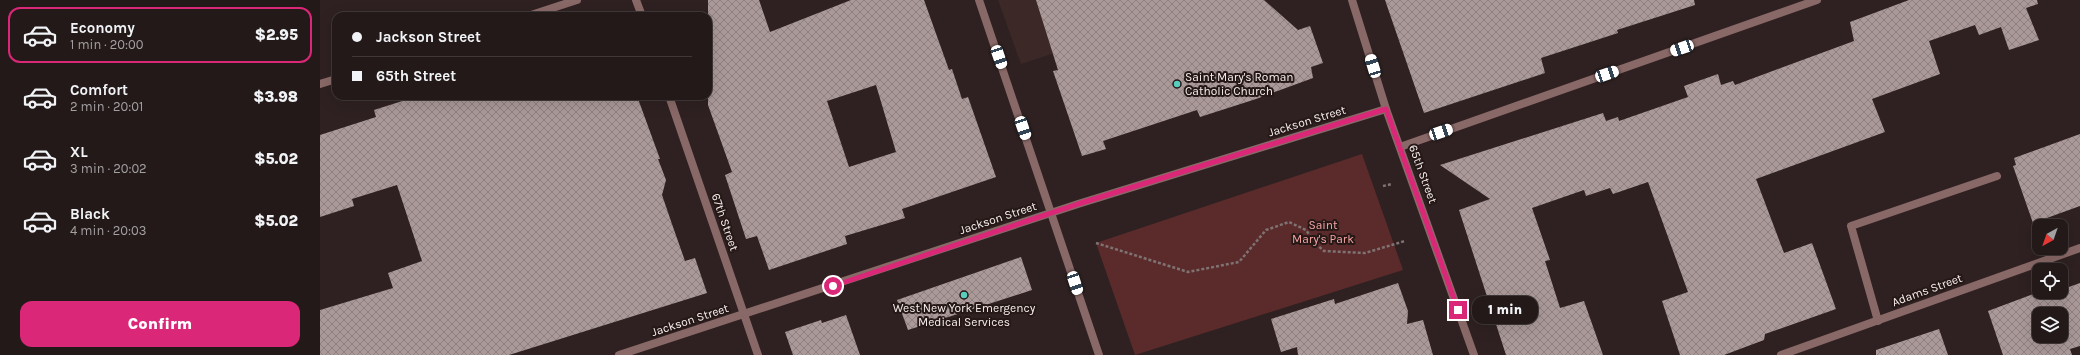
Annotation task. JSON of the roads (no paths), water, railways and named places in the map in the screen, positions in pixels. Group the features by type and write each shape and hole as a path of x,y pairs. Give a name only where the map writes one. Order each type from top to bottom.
{"street":[{"path":"540,12 577,0"},
{"path":"636,0 640,12"},
{"path":"979,0 1099,355"},
{"name":"65th Street","path":"1352,0 1386,109 1474,355"},
{"path":"1400,147 1817,0"},
{"path":"320,84 332,80"},
{"name":"67th Street","path":"670,100 758,355"},
{"name":"Jackson Street","path":"619,355 745,315 1052,213 1386,109"},
{"path":"1878,321 1851,226 1997,176"},
{"name":"Adams Street","path":"1781,355 2080,248"}],"place":[{"name":"Saint Mary's Roman Catholic Church","path":"1177,84"},
{"name":"West New York Emergency Medical Services","path":"964,295"}],"park label":[{"name":"Saint Mary's Park","path":"1323,232"}]}
